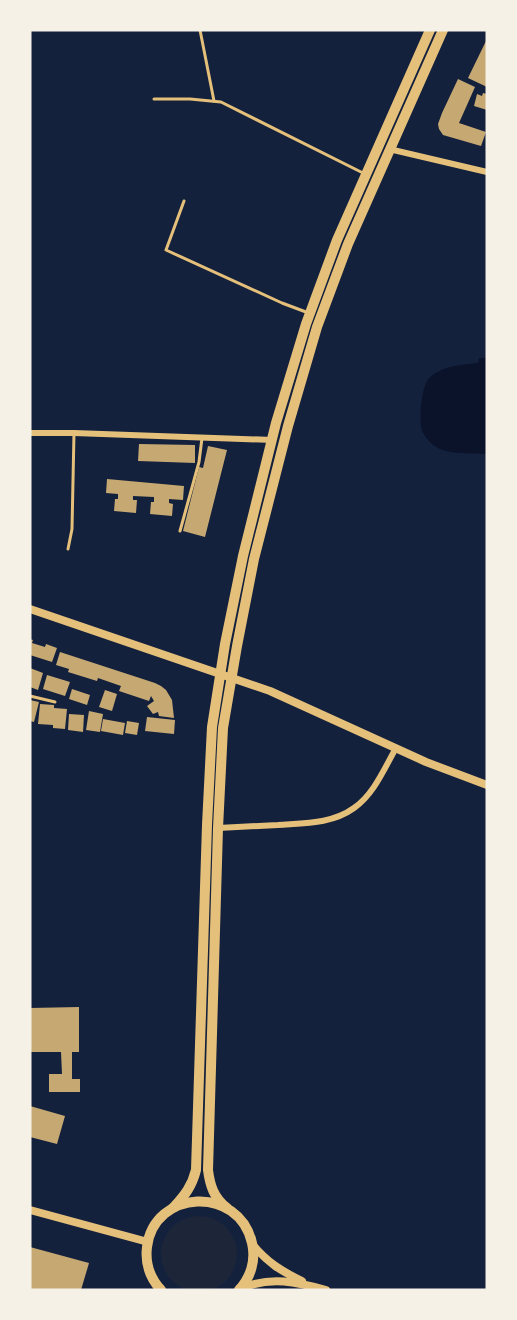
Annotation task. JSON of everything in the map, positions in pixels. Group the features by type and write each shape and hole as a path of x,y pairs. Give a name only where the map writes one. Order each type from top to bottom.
{"highway":[{"path":"159,1289 147,1261 150,1233 160,1218 187,1194 196,1170 212,727 243,556 272,440 310,313 337,240 430,30"},
{"path":"240,1289 251,1270 254,1253 252,1244 241,1219 217,1199 211,1190 207,1170 218,828 223,728 231,678 254,558 270,492 317,327 340,265 389,149 443,30"},
{"path":"174,1207 183,1203 201,1201 227,1208"}],"main road":[{"path":"252,1244 276,1268 314,1287"},
{"path":"240,1289 259,1282 275,1280 326,1290"}],"street":[{"path":"389,149 487,172"},
{"path":"30,433 272,440"},
{"path":"30,609 270,691 396,748 487,785"},
{"path":"218,828 326,821 345,814 369,793 396,748"},
{"path":"30,1210 148,1242"}],"lane":[{"path":"200,30 214,101"},
{"path":"154,99 221,102 366,175"},
{"path":"184,201 166,249 282,303 310,313"},
{"path":"68,549 72,528 74,433"},
{"path":"180,531 199,462 202,438"},
{"path":"30,696 55,702"}],"shaded area":[{"path":"479,358 487,358 487,454 445,451 428,440 421,428 421,405 426,383 429,378 440,371 478,363"},
{"path":"199,1216 213,1219 226,1227 234,1240 237,1254 234,1268 226,1281 213,1289 199,1292 185,1289 172,1281 164,1268 161,1254 164,1240 172,1227 185,1219"}],"building":[{"path":"487,39 487,87 468,78"},
{"path":"458,79 475,87 459,123 486,132 481,146 443,135 439,129 438,124 442,113"},
{"path":"483,93 487,94 487,110 474,106 477,94 482,96"},
{"path":"139,444 195,445 195,463 138,461"},
{"path":"208,446 227,450 205,537 183,531 199,467 203,468"},
{"path":"107,479 184,486 183,500 169,499 169,503 173,504 172,516 150,514 154,497 133,496 133,500 137,500 136,513 114,511 118,494 106,493"},
{"path":"30,639 33,640 32,643 57,648 52,662 30,655"},
{"path":"60,652 161,686 172,700 174,718 159,716 158,712 153,714 147,706 154,701 151,696 149,701 119,691 121,686 98,678 97,681 68,672 69,669 56,665"},
{"path":"30,668 43,673 38,690 30,687"},
{"path":"47,675 70,682 65,696 43,689"},
{"path":"72,689 90,695 87,705 69,699"},
{"path":"105,690 117,694 112,711 99,707"},
{"path":"30,700 39,702 34,722 30,721"},
{"path":"40,704 67,709 65,729 38,724"},
{"path":"89,711 103,714 100,732 86,730"},
{"path":"69,714 84,715 83,732 68,730"},
{"path":"147,717 175,720 174,734 145,731"},
{"path":"103,719 125,723 123,735 101,731"},
{"path":"127,721 139,723 137,735 125,733"},
{"path":"79,1007 79,1052 72,1052 72,1079 80,1079 80,1092 49,1092 49,1074 62,1074 61,1052 30,1052 30,1008"},
{"path":"30,1106 65,1116 57,1144 30,1137"},
{"path":"30,1247 89,1263 81,1290 30,1290"}]}
